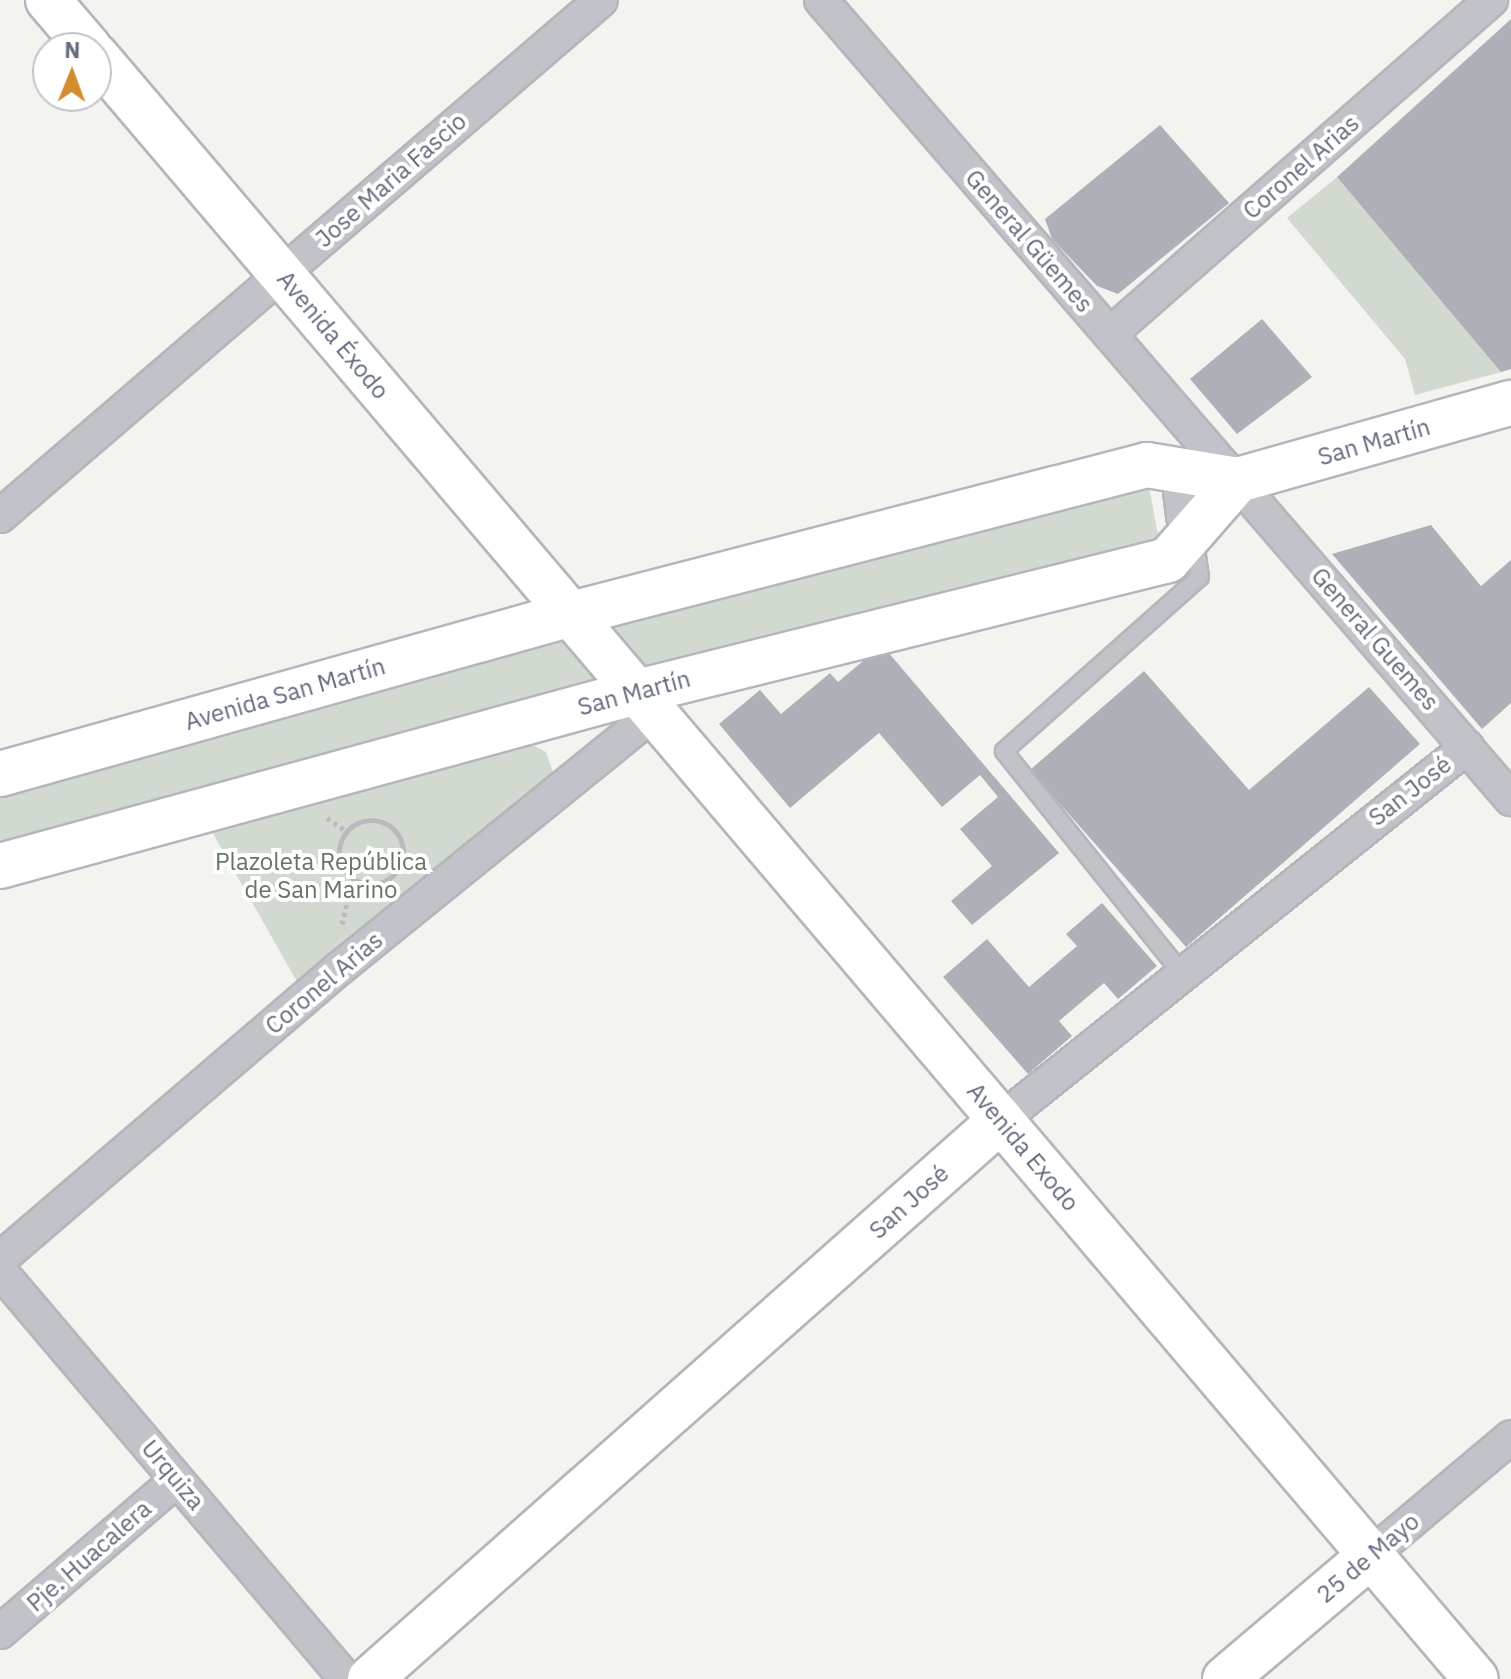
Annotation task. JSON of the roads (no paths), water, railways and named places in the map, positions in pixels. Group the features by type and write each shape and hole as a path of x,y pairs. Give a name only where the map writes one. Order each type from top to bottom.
{"main road":[{"path":"48,0 75,32"},
{"name":"Avenida Éxodo","path":"112,75 571,614"},
{"name":"San Martín","path":"571,614 1147,465 1178,474 1238,480 1511,403"},
{"name":"San Martín","path":"0,866 646,702 1168,560 1238,480"},
{"name":"Avenida Exodo","path":"571,614 1476,1679"},
{"name":"Avenida San Martín","path":"0,774 571,614"},
{"name":"San José","path":"370,1679 1001,1120"},
{"name":"25 de Mayo","path":"1225,1679 1371,1555"}],"street":[{"name":"Jose Maria Fascio","path":"0,516 601,0"},
{"name":"General Güemes","path":"821,0 1238,480"},
{"name":"Coronel Arias","path":"1110,334 1491,0"},
{"path":"1178,474 1183,516 1194,528"},
{"name":"General Guemes","path":"1238,480 1511,799"},
{"name":"Coronel Arias","path":"0,1259 646,702"},
{"name":"San José","path":"1001,1120 1180,971 1467,747"},
{"name":"Urquiza","path":"0,1271 346,1679"},
{"name":"25 de Mayo","path":"1371,1555 1511,1437"},
{"name":"Pje. Huacalera","path":"0,1632 177,1480"}],"lane":[{"path":"1180,971 1004,751 1200,577 1194,528"}],"park label":[{"name":"Plazoleta República de San Marino","path":"321,876"}]}
